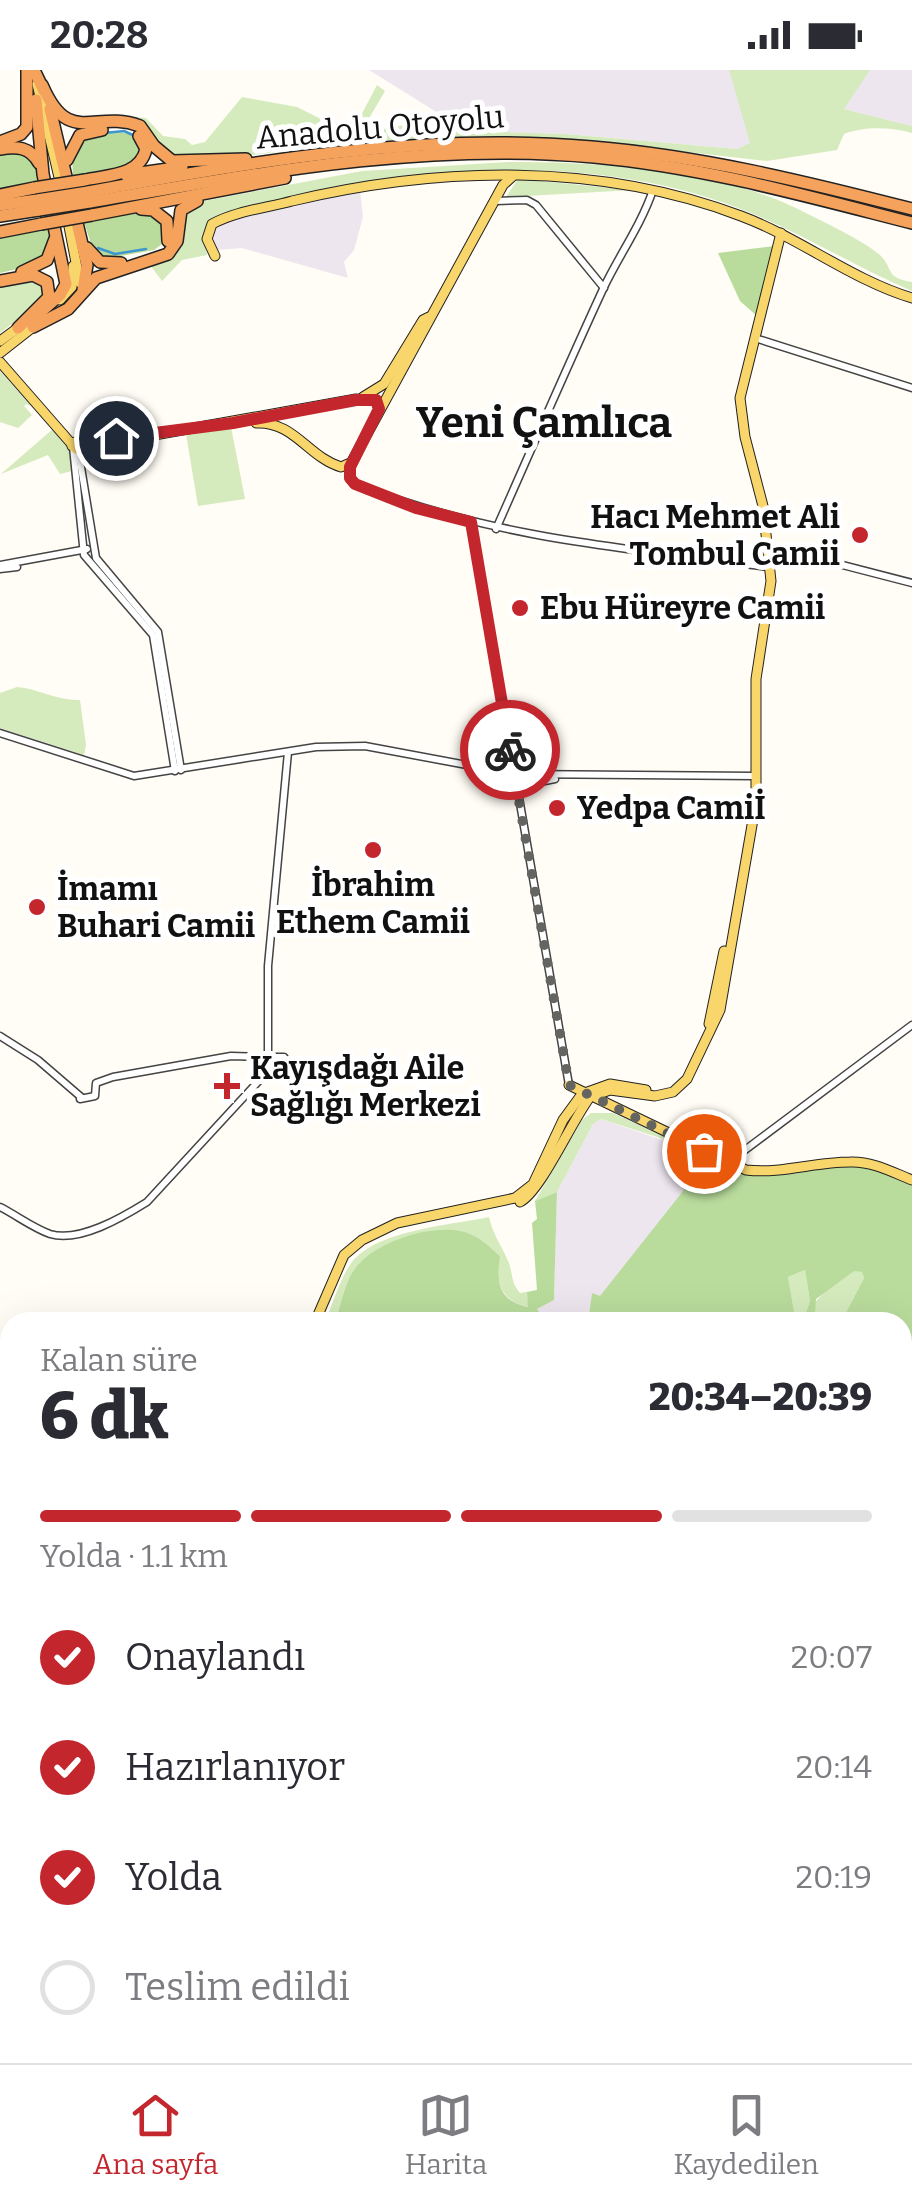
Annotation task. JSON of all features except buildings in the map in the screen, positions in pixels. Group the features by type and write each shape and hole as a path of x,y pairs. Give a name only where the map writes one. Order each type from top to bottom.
{"highway":[{"path":"32,70 50,106 66,120 83,125 117,122 140,126 172,162 402,143 500,143"},
{"path":"0,146 27,127 32,70"},
{"path":"32,324 68,309 80,296 88,276 68,174 42,85"},
{"path":"32,324 65,290 66,276 48,224 36,100"},
{"path":"0,231 48,224 139,165 144,157 143,140 126,129 80,136 68,153 68,174"},
{"name":"Anadolu Otoyolu","path":"89,197 317,156 500,143 588,146 692,159 912,209"},
{"path":"0,146 33,153 43,174"},
{"name":"Anadolu Otoyolu","path":"89,197 343,163 487,153 562,155 691,170 753,182 912,223"},
{"path":"0,205 37,199 244,186 375,164 456,157 562,155"},
{"path":"0,193 37,199 89,197 241,159"},
{"path":"68,309 96,278 168,254 177,241 179,216 186,205 244,186"},
{"path":"79,225 88,252 109,264 157,253 169,240 168,221 153,210 89,197"},
{"path":"0,216 37,199"},
{"path":"0,278 32,269 46,260 56,241 48,224"},
{"path":"0,278 33,275 47,282 48,297 18,328"}],"main road":[{"path":"1,348 66,296 74,276 32,70"},
{"path":"1,348 18,328 68,303 81,279 32,70"},
{"path":"355,484 348,472 379,409 507,179 515,175"},
{"path":"216,256 208,246 208,230 218,221 241,214 360,188 515,175 561,176 653,190 724,210 781,233 912,298"},
{"path":"322,1312 344,1255 362,1240 398,1223 524,1194 584,1099 610,1084 652,1091 676,1082 709,1024 725,965 755,776 756,679 770,599 769,546 740,403 781,233"},
{"path":"356,400 384,384 423,320 429,317"},
{"path":"1,348 6,361 76,446"},
{"path":"0,362 76,446"},
{"path":"76,446 356,400 376,400 379,409"},
{"path":"304,410 294,416 292,423 300,437 337,474 355,484"},
{"path":"233,423 272,424 300,437"},
{"path":"326,462 345,467 356,456"},
{"path":"584,1099 613,1108 746,1170 771,1172 852,1162 912,1180"},
{"path":"572,1123 589,1109 584,1099"},
{"path":"323,1312 356,1251 392,1230 523,1201 538,1188 584,1099"}],"street":[{"path":"496,529 604,288 644,215 653,190"},
{"path":"496,201 528,200 536,205 604,288"},
{"path":"755,338 912,388"},
{"path":"76,446 89,553 158,632 178,771"},
{"path":"355,484 416,508 496,529 770,567"},
{"path":"471,522 518,796 584,1099"},
{"path":"769,546 912,582"},
{"path":"0,567 89,553"},
{"path":"0,733 134,776 316,747 365,746 515,774 755,776"},
{"path":"0,1206 50,1234 73,1235 135,1210 148,1202 265,1070 268,966 288,752"},
{"path":"518,796 524,786 572,776"},
{"path":"728,1162 912,1024"},
{"path":"0,1036 38,1060 81,1098 95,1096 96,1083 244,1055 284,1057 289,1065 283,1074 265,1070 244,1055"}],"shaded area":[{"path":"369,70 912,70 912,126 844,109 737,149 566,134 467,131"},
{"path":"360,190 363,217 354,250 344,262 348,278 242,248 217,250 212,245 211,232 218,223"},
{"path":"601,1119 700,1153 683,1191 600,1297 592,1294 589,1312 539,1312 537,1309 554,1300 557,1192 593,1124"}],"green space":[{"path":"729,70 870,70 844,109 912,126 912,133 860,130 844,134 837,150 767,161 573,139 461,137 372,141 244,156 173,157 123,116 146,118 163,136 185,139 192,145 205,142 242,97 297,107 327,122 358,121 377,85 385,91 364,127 366,132 431,122 467,131 566,134 737,149 750,143"},
{"path":"117,132 134,137 140,148 141,153 128,167 73,178 72,153 87,136"},
{"path":"20,150 35,163 41,183 0,188 0,152"},
{"path":"508,162 657,170 767,196 873,249 894,275 912,282 912,291 733,206 668,187 602,175 537,171 406,179 275,205 210,221 203,234 207,255 182,260 162,281 150,265 180,242 183,221 194,203 362,171"},
{"path":"518,179 634,190 506,197"},
{"path":"135,212 161,217 166,240 162,244 154,250 104,259 93,250 84,222"},
{"path":"50,227 50,252 30,266 0,273 0,234"},
{"path":"775,246 758,317 740,301 718,253"},
{"path":"34,277 47,289 42,301 0,333 0,284"},
{"path":"0,371 40,411 24,406 32,415 18,428 0,422"},
{"path":"231,427 245,499 198,506 186,434"},
{"path":"54,428 68,447 72,471 60,474 48,455 1,474"},
{"path":"17,687 80,700 84,755 0,728 0,693"},
{"path":"591,1113 613,1113 682,1145 601,1119 593,1124 557,1192 535,1201 582,1120"},
{"path":"700,1153 742,1172 776,1173 852,1165 875,1169 912,1185 912,1312 846,1312 864,1278 862,1272 854,1271 816,1299 815,1312 806,1312 810,1301 805,1270 788,1277 794,1312 589,1312 592,1293 600,1296 683,1191"},
{"path":"557,1192 554,1300 537,1309 539,1312 338,1312 350,1278 367,1256 391,1242 434,1230 466,1232 486,1244 500,1256 499,1282 505,1295 528,1307 527,1292 537,1290 532,1223 537,1219 535,1201"},
{"path":"489,1217 515,1286 520,1293 527,1292 529,1307 512,1300 502,1289 499,1255 473,1238 445,1232 386,1246 341,1312 329,1312 346,1271 361,1253 414,1231"},
{"path":"805,1270 810,1301 806,1312 794,1312 788,1277"},
{"path":"853,1270 862,1272 864,1278 846,1312 808,1312"}],"waterway":[{"path":"104,133 124,131 135,136"},
{"path":"98,248 115,254 146,249"}],"way so far":[{"path":"510,750 569,1085 704,1151"}],"place":[{"name":"Hacı Mehmet Ali Tombul Camii","path":"860,535"},
{"name":"Ebu Hüreyre Camii","path":"520,608"},
{"name":"Yedpa Camiİ","path":"557,808"},
{"name":"İbrahim Ethem Camii","path":"373,850"},
{"name":"İmamı Buhari Camii","path":"37,907"},
{"name":"Kayışdağı Aile Sağlığı Merkezi","path":"227,1086"}],"district":[{"name":"Yeni Çamlıca","path":"544,423"}],"route":[{"path":"116,438 376,400 379,409 348,473 355,484 412,507 471,522 510,750"}]}
